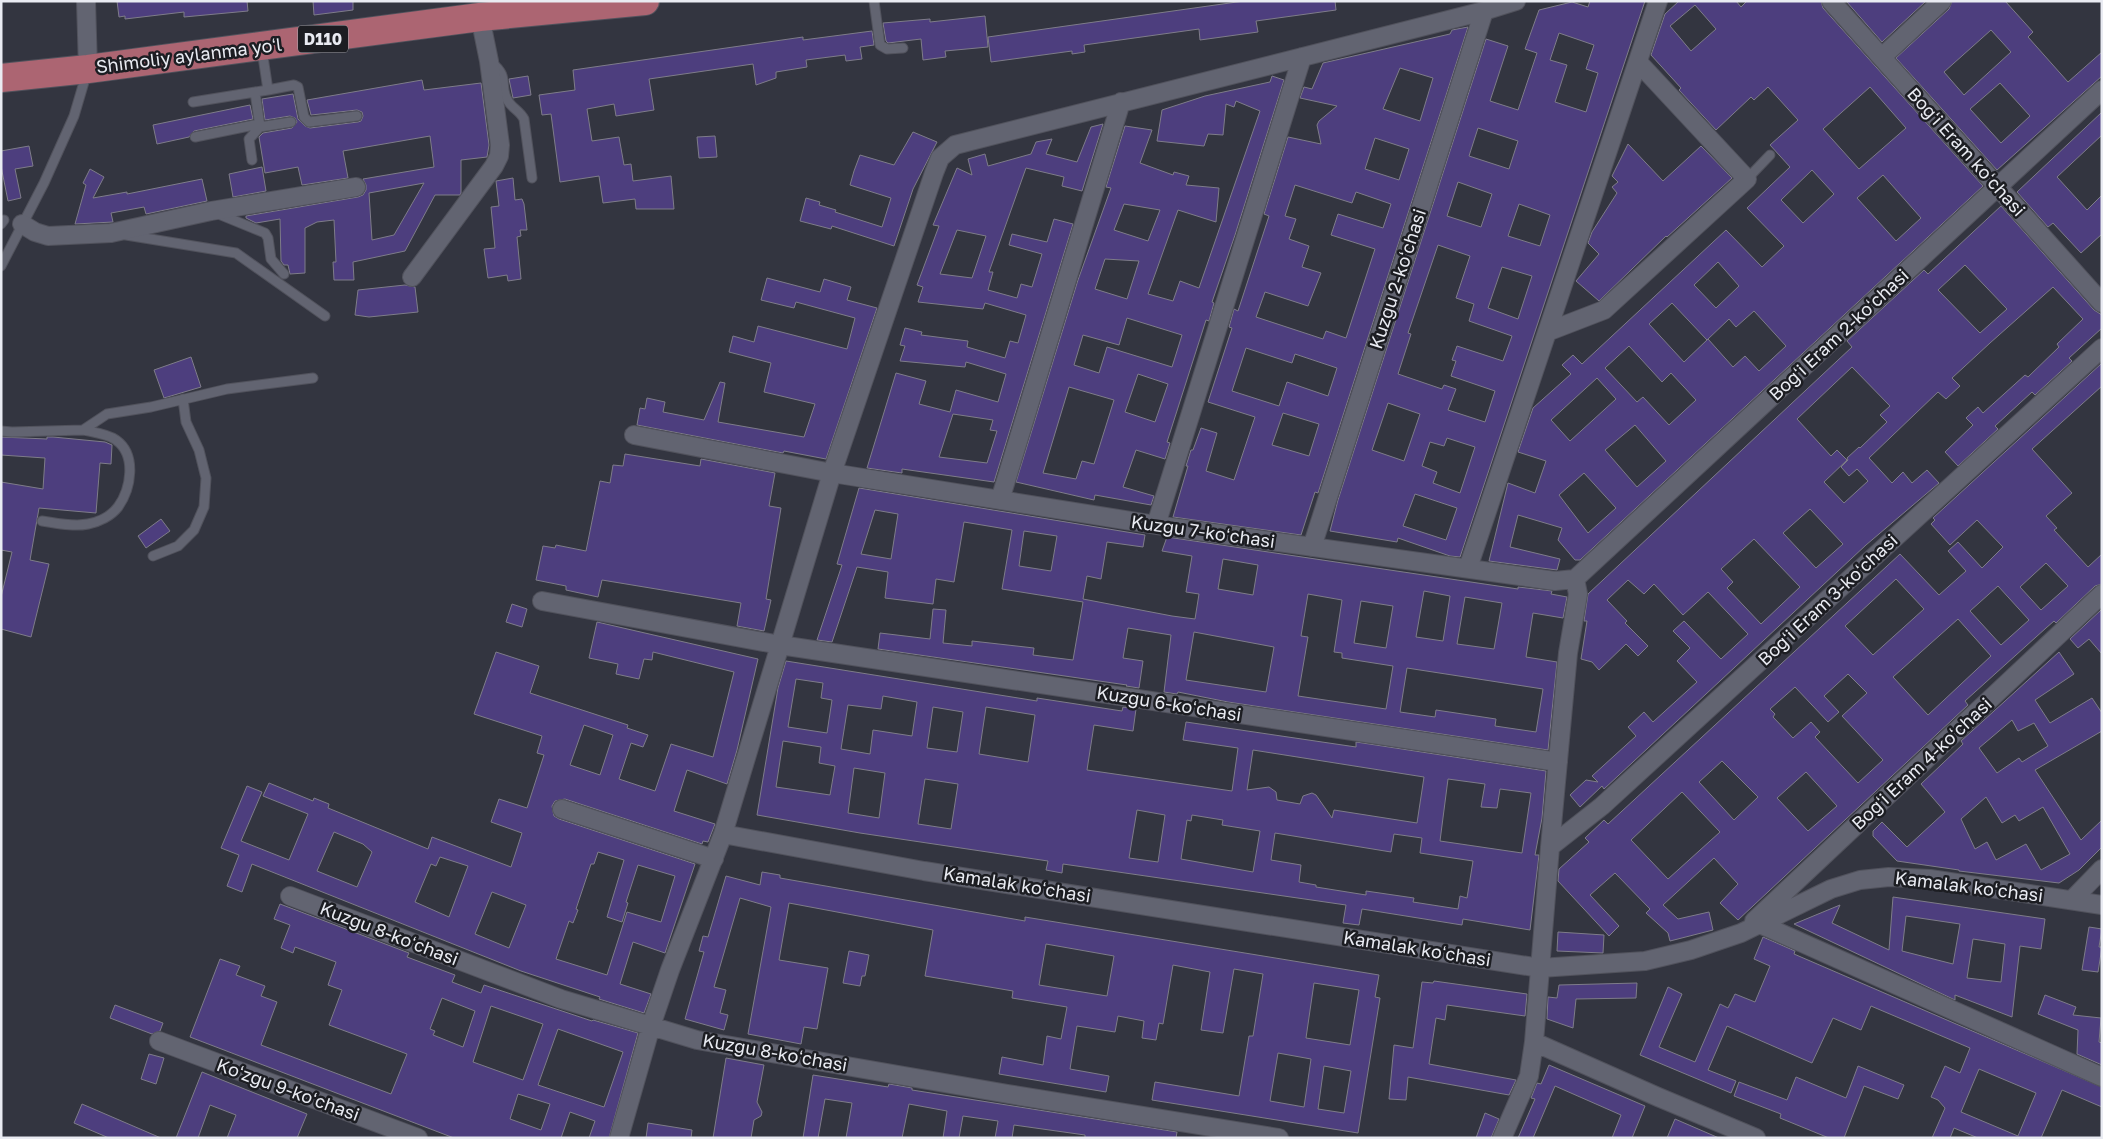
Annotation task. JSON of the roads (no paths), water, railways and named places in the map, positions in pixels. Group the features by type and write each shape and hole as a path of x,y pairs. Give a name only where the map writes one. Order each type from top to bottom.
{"main road":[{"name":"Shimoliy aylanma yoʻl","path":"1,78 261,47 479,13 645,1"}],"street":[{"path":"86,1 88,69"},
{"path":"618,1138 651,1026 670,970 723,834 832,473 940,158 955,144 1484,11 1516,1"},
{"path":"1468,568 1658,1"},
{"name":"Bogʻi Eram koʻchasi","path":"1831,1 2102,303"},
{"path":"1882,57 1942,1"},
{"name":"Kuzgu 2-koʻchasi","path":"1312,547 1484,11"},
{"path":"412,277 494,166 499,156 500,144 479,13"},
{"path":"1156,525 1302,57"},
{"path":"1547,332 1604,310 1747,179 1638,62"},
{"name":"Bogʻi Eram 2-koʻchasi","path":"1575,579 2102,90"},
{"path":"1000,500 1122,102"},
{"path":"22,224 35,232 48,236 111,233 211,212 356,187"},
{"name":"Bogʻi Eram 3-koʻchasi","path":"1550,847 1602,806 2102,348"},
{"name":"Kuzgu 7-koʻchasi","path":"634,435 832,473 1156,525 1555,581 1575,579"},
{"path":"1502,1138 1529,1076 1534,1042 1568,653 1578,594 1575,579"},
{"name":"Bogʻi Eram 4-koʻchasi","path":"1741,933 2102,594"},
{"name":"Kuzgu 6-koʻchasi","path":"542,601 780,645 1558,762"},
{"path":"562,809 714,859"},
{"name":"Kamalak koʻchasi","path":"723,834 924,871 1540,968 1645,961 1691,950 1741,933 1831,889 1860,880 1889,877 1930,879 2102,905"},
{"path":"2072,900 2102,869"},
{"name":"Kuzgu 8-koʻchasi","path":"290,896 561,999 698,1040 1008,1094 1279,1138"},
{"path":"1760,924 2102,1077"},
{"name":"Koʻzgu 9-koʻchasi","path":"159,1041 418,1138"},
{"path":"1534,1042 1756,1138"}],"lane":[{"path":"874,1 880,45 887,49 903,48"},
{"path":"261,47 268,90"},
{"path":"488,61 500,70 508,102 524,119 532,178"},
{"path":"1,266 44,183 74,116 88,69"},
{"path":"193,102 294,86 298,87 304,117 309,122 357,116"},
{"path":"254,92 260,126"},
{"path":"195,138 291,122"},
{"path":"252,160 249,139 260,126"},
{"path":"1747,179 1770,155"},
{"path":"211,212 265,233 268,238 271,259 284,274"},
{"path":"111,233 236,253 325,316"},
{"path":"82,430 107,414 150,407 227,389 313,378"},
{"path":"153,556 178,546 194,530 204,507 206,478 199,450 186,422 184,399"},
{"path":"1,431 82,430 115,439 126,450 130,464 128,488 117,508 106,517 88,524 42,521"}]}
